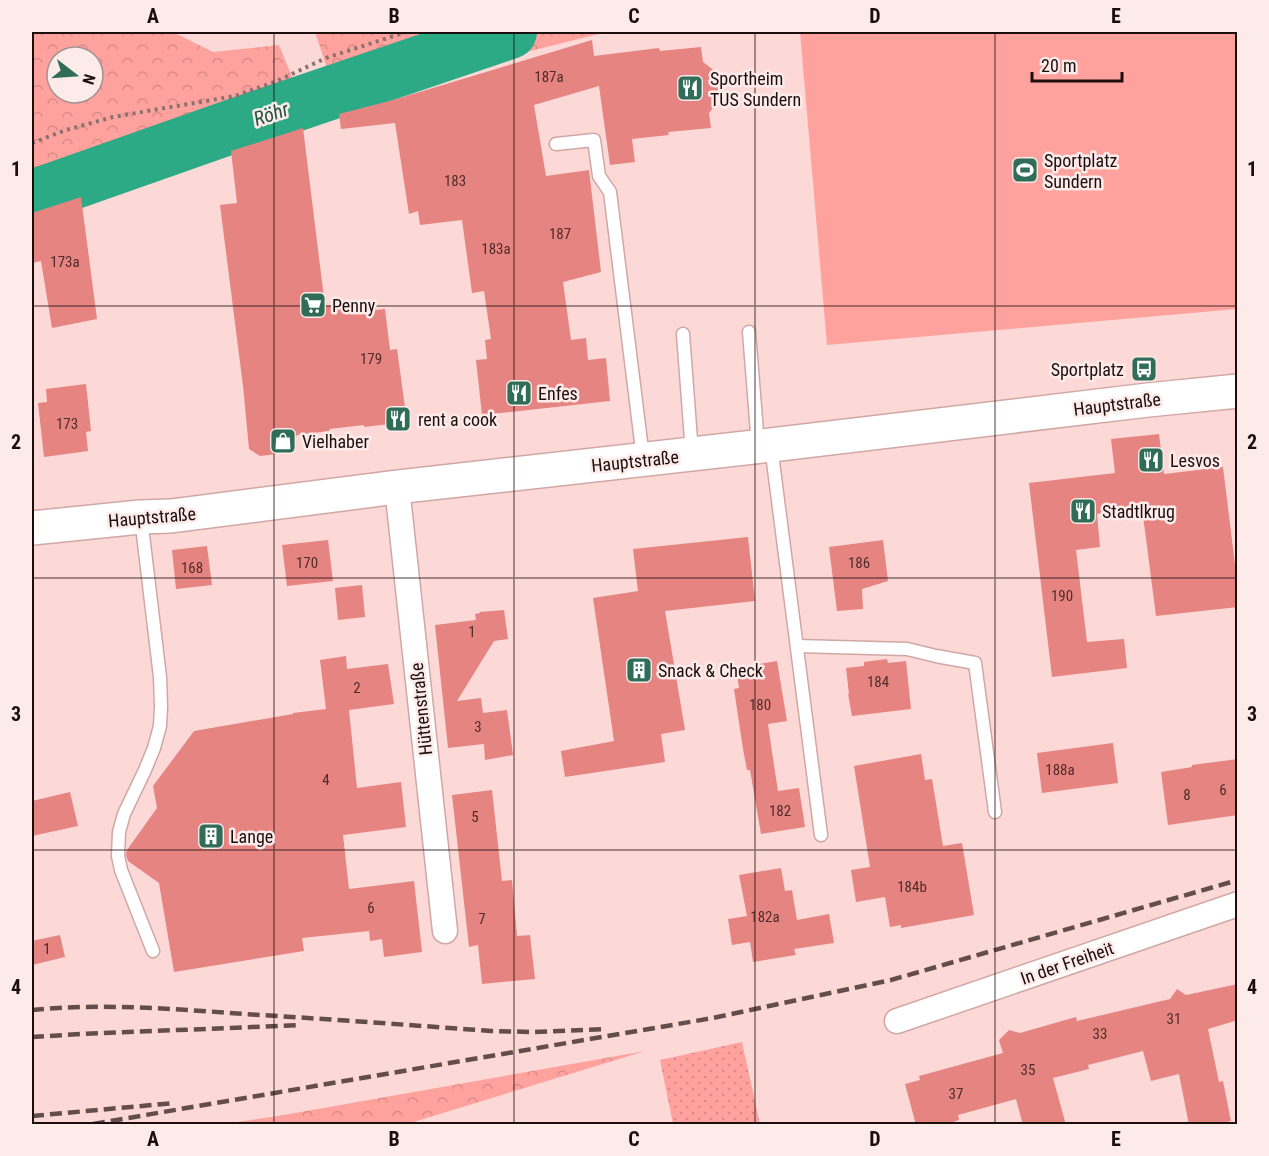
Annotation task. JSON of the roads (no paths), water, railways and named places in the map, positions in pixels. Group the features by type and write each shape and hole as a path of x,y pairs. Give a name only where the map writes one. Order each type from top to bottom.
{"main road":[{"name":"Hauptstraße","path":"32,528 203,513 397,487 1238,391"}],"street":[{"name":"Hüttenstraße","path":"397,487 445,931"},
{"name":"In der Freiheit","path":"897,1022 1238,904"}],"lane":[{"path":"556,144 594,140 599,176 610,192 643,460"},
{"path":"749,332 797,646 821,836"},
{"path":"683,334 692,454"},
{"path":"140,517 160,677 160,726 146,770 124,814 119,831 118,856 121,870 153,951"},
{"path":"797,646 907,649 975,663 995,812"}],"waterway":[{"name":"Röhr","path":"32,197 510,32"}],"railway":[{"path":"93,1124 713,1018 891,980 1238,880"},
{"path":"32,1010 85,1007 192,1010 491,1031 606,1029"},
{"path":"32,1037 301,1025"},
{"path":"32,1116 174,1103"}],"place":[{"name":"Sportheim TUS Sundern","path":"690,88"},
{"name":"Sportplatz Sundern","path":"1025,170"},
{"name":"Penny","path":"313,305"},
{"name":"Sportplatz","path":"1144,369"},
{"name":"Enfes","path":"519,393"},
{"name":"rent a cook","path":"398,419"},
{"name":"Vielhaber","path":"283,441"},
{"name":"Lesvos","path":"1151,460"},
{"name":"Stadtlkrug","path":"1083,511"},
{"name":"Snack & Check","path":"639,670"},
{"name":"Lange","path":"211,836"}]}
